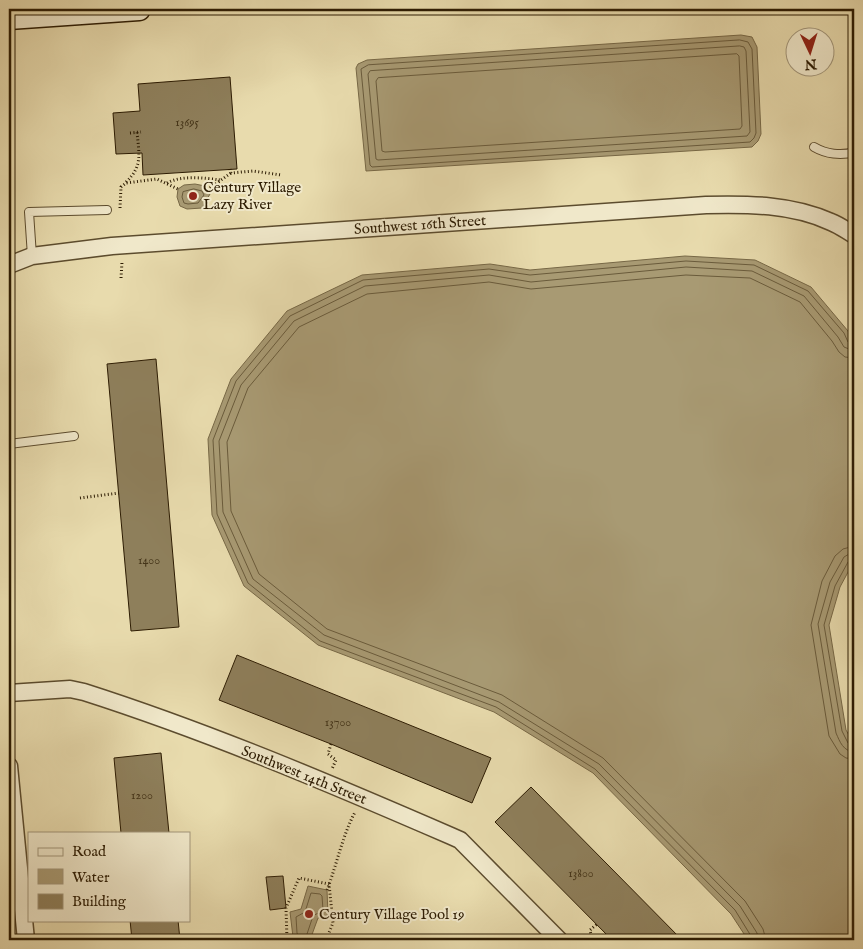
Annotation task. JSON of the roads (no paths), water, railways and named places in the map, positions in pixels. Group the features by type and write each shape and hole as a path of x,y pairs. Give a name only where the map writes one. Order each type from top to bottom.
{"main road":[{"path":"9,18 139,9"}],"street":[{"name":"Southwest 16th Street","path":"9,265 32,256 112,246 706,205 744,204 787,208 831,221 854,235"},
{"name":"Southwest 14th Street","path":"9,694 70,689 84,692 164,719 362,798 460,840 559,940"},
{"path":"9,766 26,940"}],"lane":[{"path":"814,148 824,153 848,154 854,152"},
{"path":"32,256 29,212 107,210"},
{"path":"9,444 74,436"}],"water":[{"path":"741,35 752,37 757,47 761,134 758,141 752,147 366,171 356,68 358,64 367,60"},
{"name":"Century Village Lazy River","path":"195,184 205,186 210,194 202,208 187,209 180,206 177,197 178,189 184,185"},
{"path":"685,256 755,260 811,287 848,331 854,344 854,561 840,587 829,625 846,730 854,744 854,940 748,940 731,914 593,773 494,712 318,645 244,586 212,515 208,439 231,379 287,311 362,275 490,264 530,270"},
{"name":"Century Village Pool 19","path":"308,886 327,890 328,915 318,918 310,940 293,937 290,912 301,909"}],"place":[{"name":"Century Village Lazy River","path":"193,196"},
{"name":"Century Village Pool 19","path":"309,914"}]}
